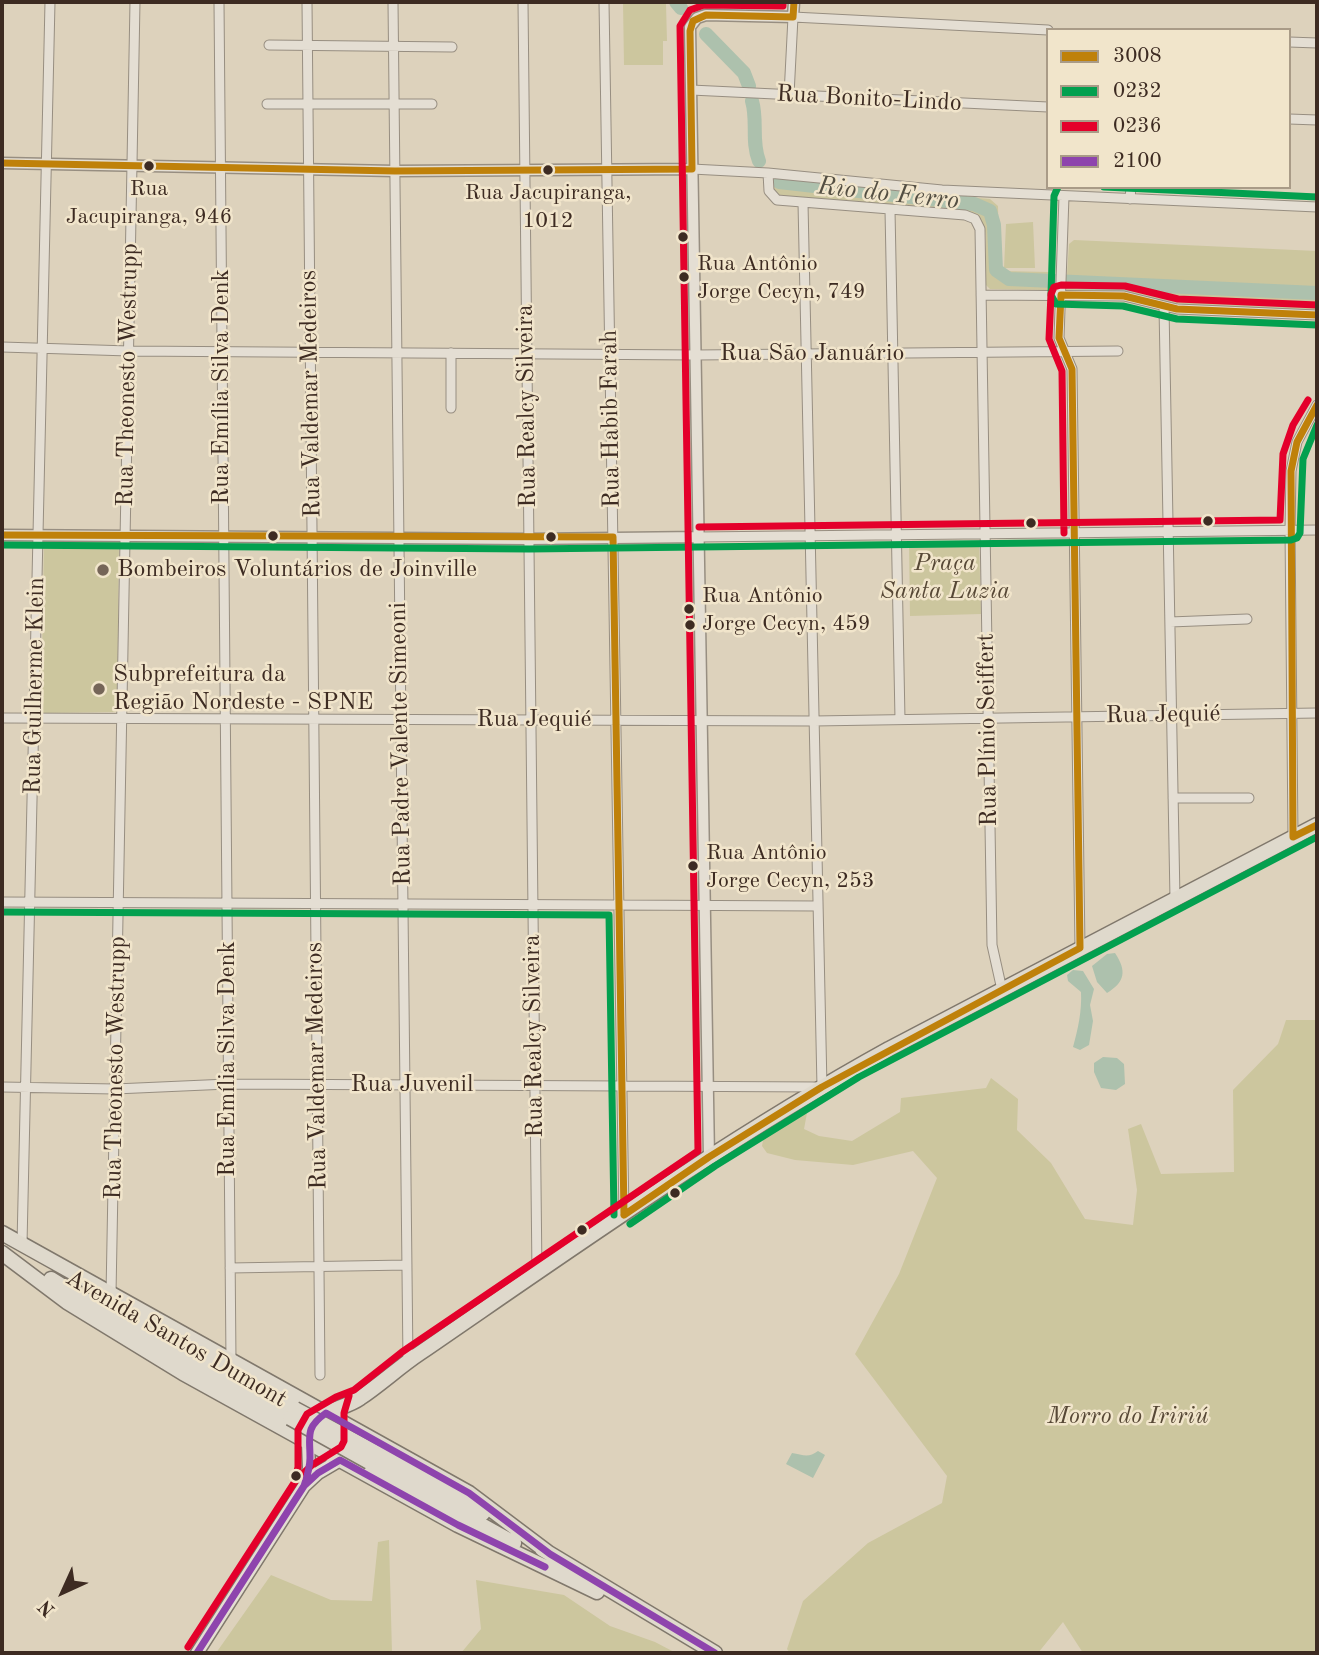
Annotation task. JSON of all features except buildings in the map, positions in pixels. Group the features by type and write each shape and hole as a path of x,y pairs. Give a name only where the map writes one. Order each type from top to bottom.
{"main road":[{"path":"304,1486 309,1468 310,1427 320,1410 359,1399 408,1361 709,1157 822,1087 1080,948 1317,825"},
{"path":"2,1234 469,1493 550,1554"},
{"name":"Avenida Santos Dumont","path":"2,1234 160,1334 293,1413"},
{"path":"2,1251 104,1326 458,1525 597,1592"},
{"name":"Avenida Santos Dumont","path":"2,1251 128,1327 372,1457 698,1653"},
{"path":"197,1653 304,1486 318,1473 349,1454 352,1448 355,1408 359,1399"},
{"name":"Avenida Santos Dumont","path":"372,1457 471,1506 715,1653"}],"street":[{"name":"Rua Guilherme Klein","path":"22,1244 50,2"},
{"name":"Rua Theonesto Westrupp","path":"111,1294 135,2"},
{"name":"Rua Emília Silva Denk","path":"219,2 231,1360"},
{"name":"Rua Valdemar Medeiros","path":"307,2 320,1375"},
{"name":"Rua Padre Valente Simeoni","path":"393,2 408,1361"},
{"name":"Rua Realcy Silveira","path":"523,2 537,1273"},
{"name":"Rua Habib Farah","path":"604,2 624,1215"},
{"path":"789,95 794,2"},
{"path":"709,1157 690,31 693,21 706,15 1046,30"},
{"path":"1291,42 1317,43"},
{"path":"269,45 452,47"},
{"name":"Rua Bonito-Lindo","path":"691,90 1046,107"},
{"path":"267,104 432,104"},
{"path":"1291,119 1317,120"},
{"path":"2,163 395,172 692,169 768,173 942,190 1317,207"},
{"path":"768,173 769,191 774,199 890,210 900,719"},
{"path":"1130,199 1131,189"},
{"path":"1064,196 1059,338 1072,369 1080,948"},
{"path":"803,203 822,1087"},
{"name":"Rua Plínio Seiffert","path":"890,210 965,215 975,219 980,229 992,945 1002,990"},
{"path":"981,295 1061,287 1124,296 1164,307 1317,315"},
{"path":"1164,307 1175,898"},
{"name":"Rua São Januário","path":"2,347 129,351 696,355 1118,351"},
{"path":"451,353 451,408"},
{"path":"1293,837 1290,530 1293,457 1303,429 1317,405"},
{"path":"2,535 529,539 1317,530"},
{"path":"1170,622 1247,619"},
{"name":"Rua Jequié","path":"2,718 814,721 1317,713"},
{"path":"1173,799 1248,797"},
{"path":"2,902 818,905"},
{"name":"Rua Juvenil","path":"2,1087 115,1089 228,1083 822,1087"},
{"path":"230,1268 407,1265"}],"green space":[{"path":"623,2 666,4 667,41 663,41 663,65 624,65"},
{"path":"775,180 990,199 998,206 999,269 1049,272 1056,276 1058,282 1055,288 1048,290 990,289 983,277 986,241 983,224 971,213 784,200 772,193 772,182"},
{"path":"1033,222 1035,268 1004,268 1006,224"},
{"path":"1074,240 1317,251 1317,311 1177,306 1133,293 1069,293 1066,289 1069,244"},
{"path":"44,541 119,541 117,712 41,713"},
{"name":"Praça Santa Luzia","path":"979,541 981,614 910,616 909,542"},
{"name":"Morro do Iririú","path":"1286,1020 1317,1020 1317,1653 1083,1653 1063,1622 1038,1653 790,1653 787,1649 803,1601 868,1543 942,1503 947,1476 855,1354 899,1274 937,1178 913,1151 853,1165 795,1160 767,1153 762,1146 764,1135 803,1105 807,1113 804,1129 819,1136 852,1141 900,1112 901,1098 986,1088 991,1078 1018,1099 1017,1130 1051,1163 1085,1219 1133,1225 1137,1190 1128,1129 1141,1124 1161,1174 1234,1172 1233,1090 1278,1044"},
{"path":"389,1540 392,1653 216,1653 271,1575 331,1600 372,1601 378,1542"},
{"path":"476,1580 564,1595 610,1626 655,1642 676,1653 461,1653 481,1629"}],"shaded area":[{"path":"1115,953 1121,965 1122,976 1118,985 1107,993 1097,982 1092,966 1107,954"},
{"path":"1073,970 1083,971 1094,989 1090,1005 1093,1021 1089,1045 1080,1050 1073,1047 1081,992 1068,981 1067,975"},
{"path":"1103,1057 1117,1058 1124,1064 1125,1084 1116,1090 1101,1088 1094,1072 1094,1063"},
{"path":"818,1451 825,1455 813,1478 786,1464 792,1453 809,1455"}],"waterway":[{"name":"Rio do Ferro","path":"676,2 681,8"},
{"name":"Rio do Ferro","path":"706,34 744,73 749,86"},
{"name":"Rio do Ferro","path":"752,101 755,146 759,161"},
{"name":"Rio do Ferro","path":"779,182 974,204 990,211 994,225 996,270 1009,279 1317,293"}],"transit line":[{"name":"0236","path":"294,1483 298,1467 298,1430 307,1414 354,1390 402,1352 698,1151 680,26 690,10 704,5 783,6 783,2"},
{"name":"3008","path":"2,163 395,171 692,169 690,31 693,21 706,15 793,17 794,2"},
{"name":"0232","path":"1057,189 1054,196 1051,295 1056,304 1123,306 1177,319 1317,325"},
{"name":"0232","path":"1147,189 1317,197"},
{"name":"0236","path":"1064,533 1062,371 1049,339 1051,294 1054,287 1125,286 1178,299 1317,305"},
{"name":"3008","path":"624,1215 709,1157 822,1087 1080,948 1072,369 1059,338 1061,295 1124,296 1177,309 1317,315"},
{"name":"0236","path":"699,527 1280,520 1283,454 1293,425 1308,400"},
{"name":"3008","path":"1317,405 1297,442 1291,471 1293,837 1317,825"},
{"name":"0232","path":"2,545 529,549 1291,540 1297,538 1300,533 1303,459 1317,425"},
{"name":"3008","path":"2,535 613,537 624,1215"},
{"name":"0232","path":"630,1224 715,1166 859,1077 1317,837"},
{"name":"0232","path":"2,912 609,915 614,1215"},
{"name":"0236","path":"188,1647 296,1480 312,1465 341,1447 344,1441 344,1413 349,1396"},
{"name":"2100","path":"304,1486 309,1465 310,1432 326,1413 469,1493 550,1554 715,1653"},
{"name":"2100","path":"197,1653 304,1486 318,1473 340,1460 458,1525 545,1567"}],"place":[{"name":"Rua Jacupiranga, 946","path":"149,166"},
{"name":"Rua Jacupiranga, 1012","path":"548,170"},
{"name":"Rua Antônio Jorge Cecyn, 749","path":"684,277"},
{"name":"Bombeiros Voluntários de Joinville","path":"103,570"},
{"name":"Rua Antônio Jorge Cecyn, 459","path":"689,609"},
{"name":"Subprefeitura da Região Nordeste - SPNE","path":"99,689"},
{"name":"Rua Antônio Jorge Cecyn, 253","path":"693,866"}]}
